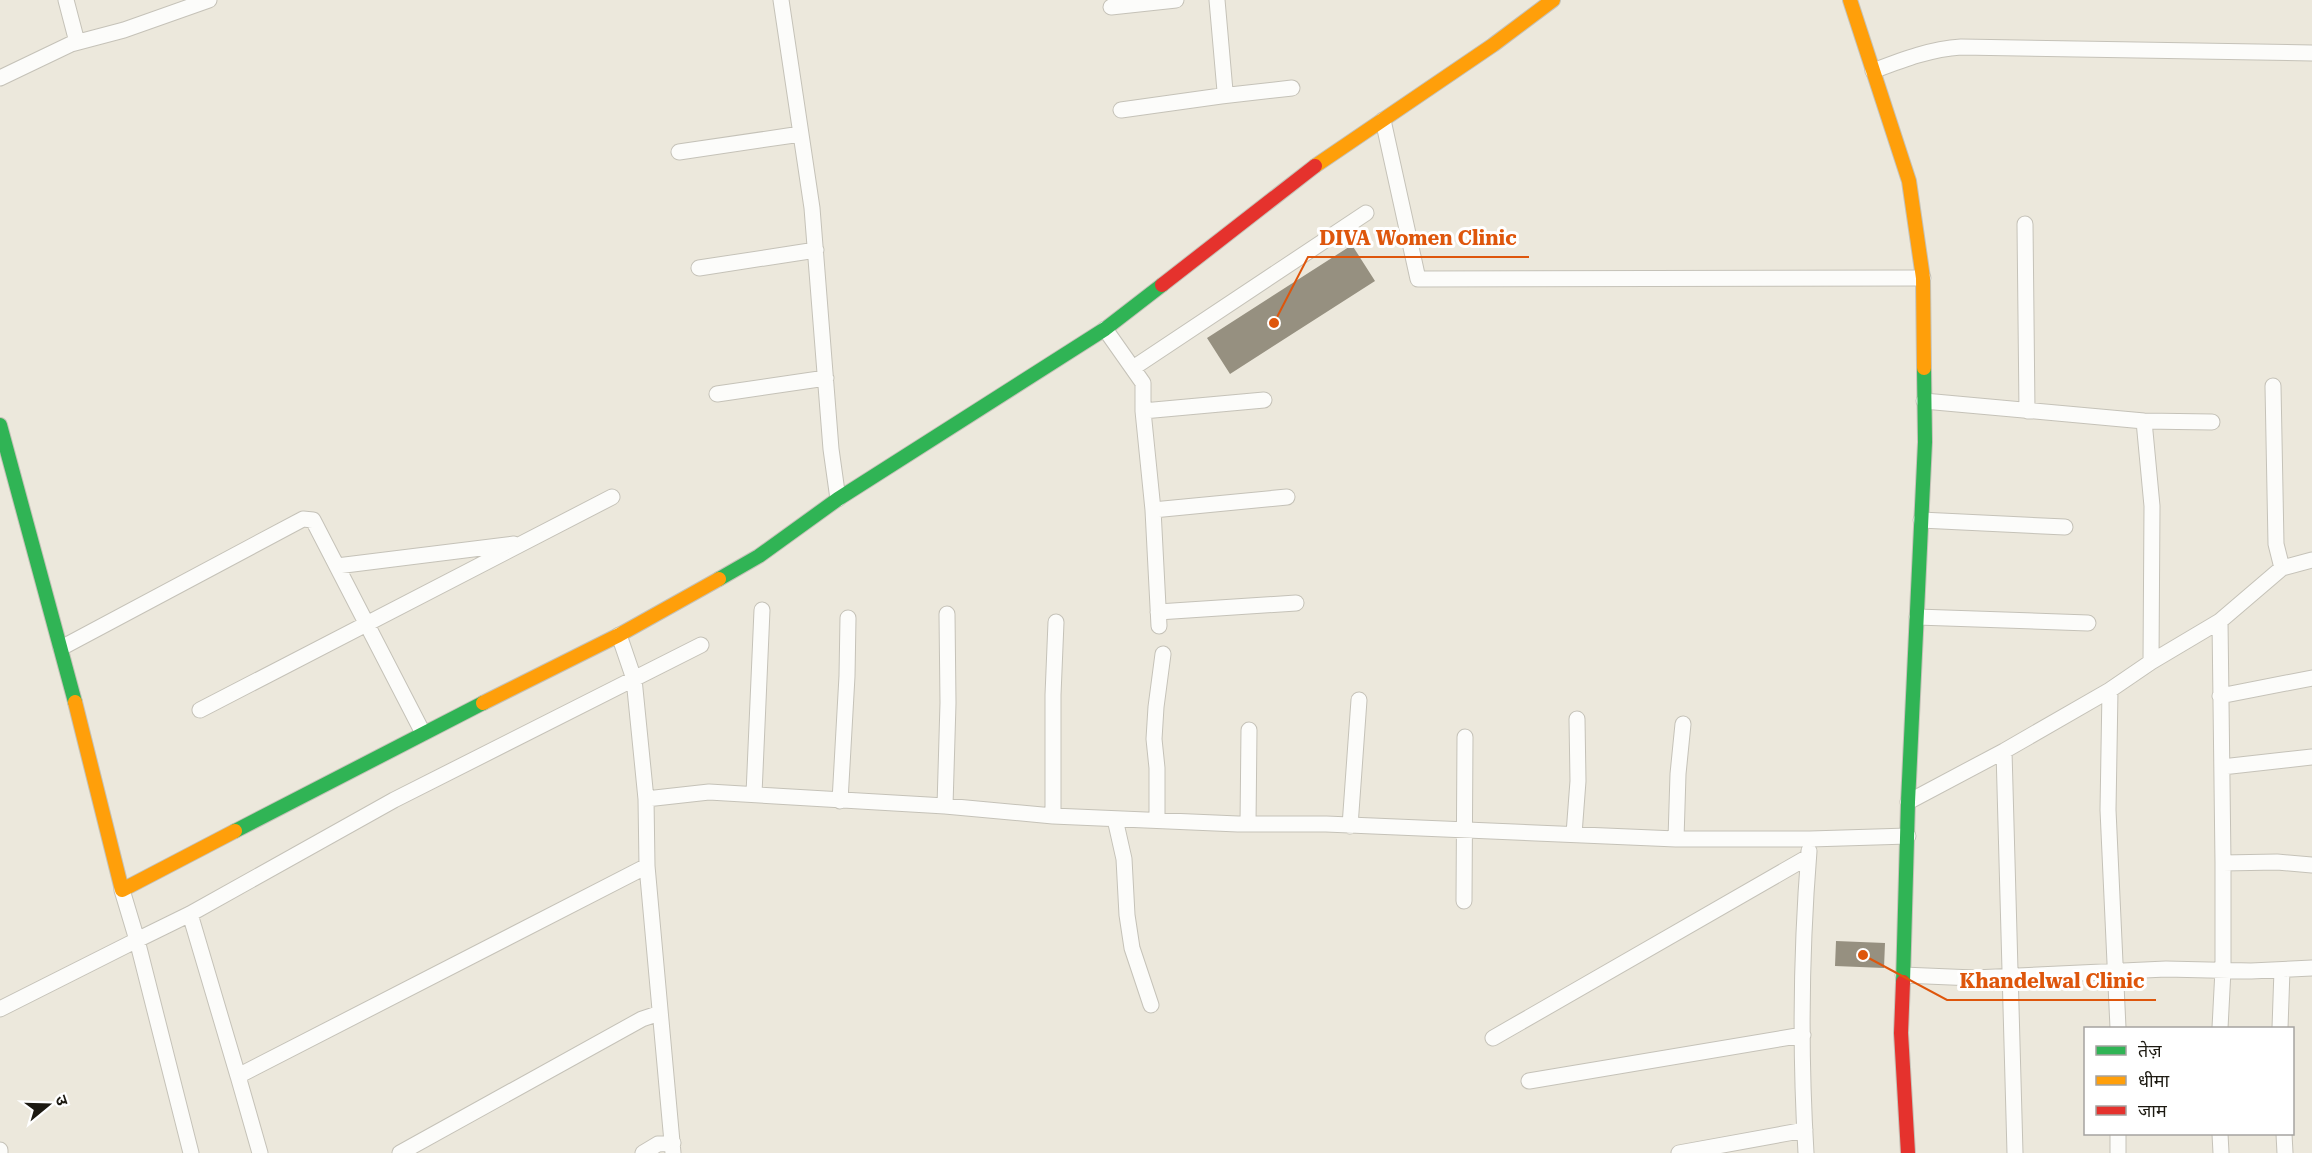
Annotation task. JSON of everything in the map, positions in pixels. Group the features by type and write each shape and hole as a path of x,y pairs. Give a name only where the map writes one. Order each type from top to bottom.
{"street":[{"path":"66,0 77,42"},
{"path":"0,78 77,42 124,30 209,0"},
{"path":"782,0 812,208 831,449 838,499"},
{"path":"1111,7 1176,0"},
{"path":"1217,0 1225,91 1221,96"},
{"path":"122,890 423,733 619,635 759,556 838,499 1105,329 1267,206 1331,154 1493,45 1553,0"},
{"path":"1850,0 1909,181 1923,278 1924,401 1921,520 1908,802 1901,1033 1908,1153"},
{"path":"1873,71 1942,48 1961,47 2312,53"},
{"path":"1121,110 1292,88"},
{"path":"1383,120 1418,279 1923,278"},
{"path":"679,152 801,134"},
{"path":"1133,368 1366,213"},
{"path":"2025,224 2027,411"},
{"path":"699,268 816,250"},
{"path":"1105,329 1143,383 1143,411 1153,510 1159,619 1296,603"},
{"path":"717,394 826,378"},
{"path":"2273,386 2276,544 2282,568"},
{"path":"1143,411 1264,400"},
{"path":"1924,401 2144,421 2212,422"},
{"path":"2144,421 2152,506 2151,662"},
{"path":"0,425 7,479 61,648 191,1153"},
{"path":"200,710 612,497"},
{"path":"1153,510 1287,497"},
{"path":"61,648 303,519 313,520 423,733"},
{"path":"1921,520 2065,527"},
{"path":"337,567 523,543"},
{"path":"1908,802 2004,752 2110,690 2151,662 2220,621 2282,568 2312,560"},
{"path":"754,794 762,610"},
{"path":"945,806 948,703 947,614"},
{"path":"1917,616 2088,622"},
{"path":"840,801 848,618"},
{"path":"2220,621 2223,863 2223,970 2220,1027"},
{"path":"1053,816 1053,694 1056,622"},
{"path":"619,635 634,679 646,799 648,866 673,1148 658,1144 643,1153"},
{"path":"0,1009 190,914 393,800 701,645"},
{"path":"1157,819 1157,768 1154,739 1156,699 1163,654"},
{"path":"2220,696 2312,678"},
{"path":"2110,690 2108,810 2118,1027"},
{"path":"1350,826 1359,700"},
{"path":"1574,834 1578,781 1577,719"},
{"path":"1676,839 1678,774 1683,724"},
{"path":"1248,824 1249,730"},
{"path":"1464,737 1464,901"},
{"path":"2004,752 2015,1153"},
{"path":"2222,767 2312,757"},
{"path":"646,799 709,792 945,806 1053,816 1676,839 1908,836"},
{"path":"1115,819 1124,859 1127,915 1132,948 1151,1005"},
{"path":"1806,1153 1803,1035 1804,913 1810,839"},
{"path":"1492,1038 1808,857"},
{"path":"2223,863 2277,862 2312,865"},
{"path":"238,1076 648,866"},
{"path":"190,914 260,1153"},
{"path":"1903,975 2011,977 2115,971 2312,968"},
{"path":"2280,1027 2282,970"},
{"path":"400,1153 642,1019 660,1013"},
{"path":"1529,1081 1803,1035"},
{"path":"1678,1153 1805,1130"},
{"path":"2118,1135 2118,1153"},
{"path":"2220,1135 2221,1153"},
{"path":"2284,1135 2284,1153"}],"building":[{"path":"1352,245 1375,281 1230,374 1207,338"},
{"path":"1836,941 1885,943 1884,968 1835,966"}],"traffic: fast":[{"path":"719,579 759,556 838,499 1105,329 1162,285"},
{"path":"1903,982 1908,802 1925,442 1924,368"},
{"path":"0,425 75,702"},
{"path":"235,831 483,703"}],"traffic: slow":[{"path":"1315,166 1493,45 1553,0"},
{"path":"1850,0 1909,181 1923,278 1924,368"},
{"path":"483,703 619,635 719,579"},
{"path":"75,702 122,890 235,831"}],"traffic: jam":[{"path":"1162,285 1315,166"},
{"path":"1903,982 1901,1033 1908,1153"}],"place":[{"name":"DIVA Women Clinic","path":"1274,323"},
{"name":"Khandelwal Clinic","path":"1863,955"}]}
